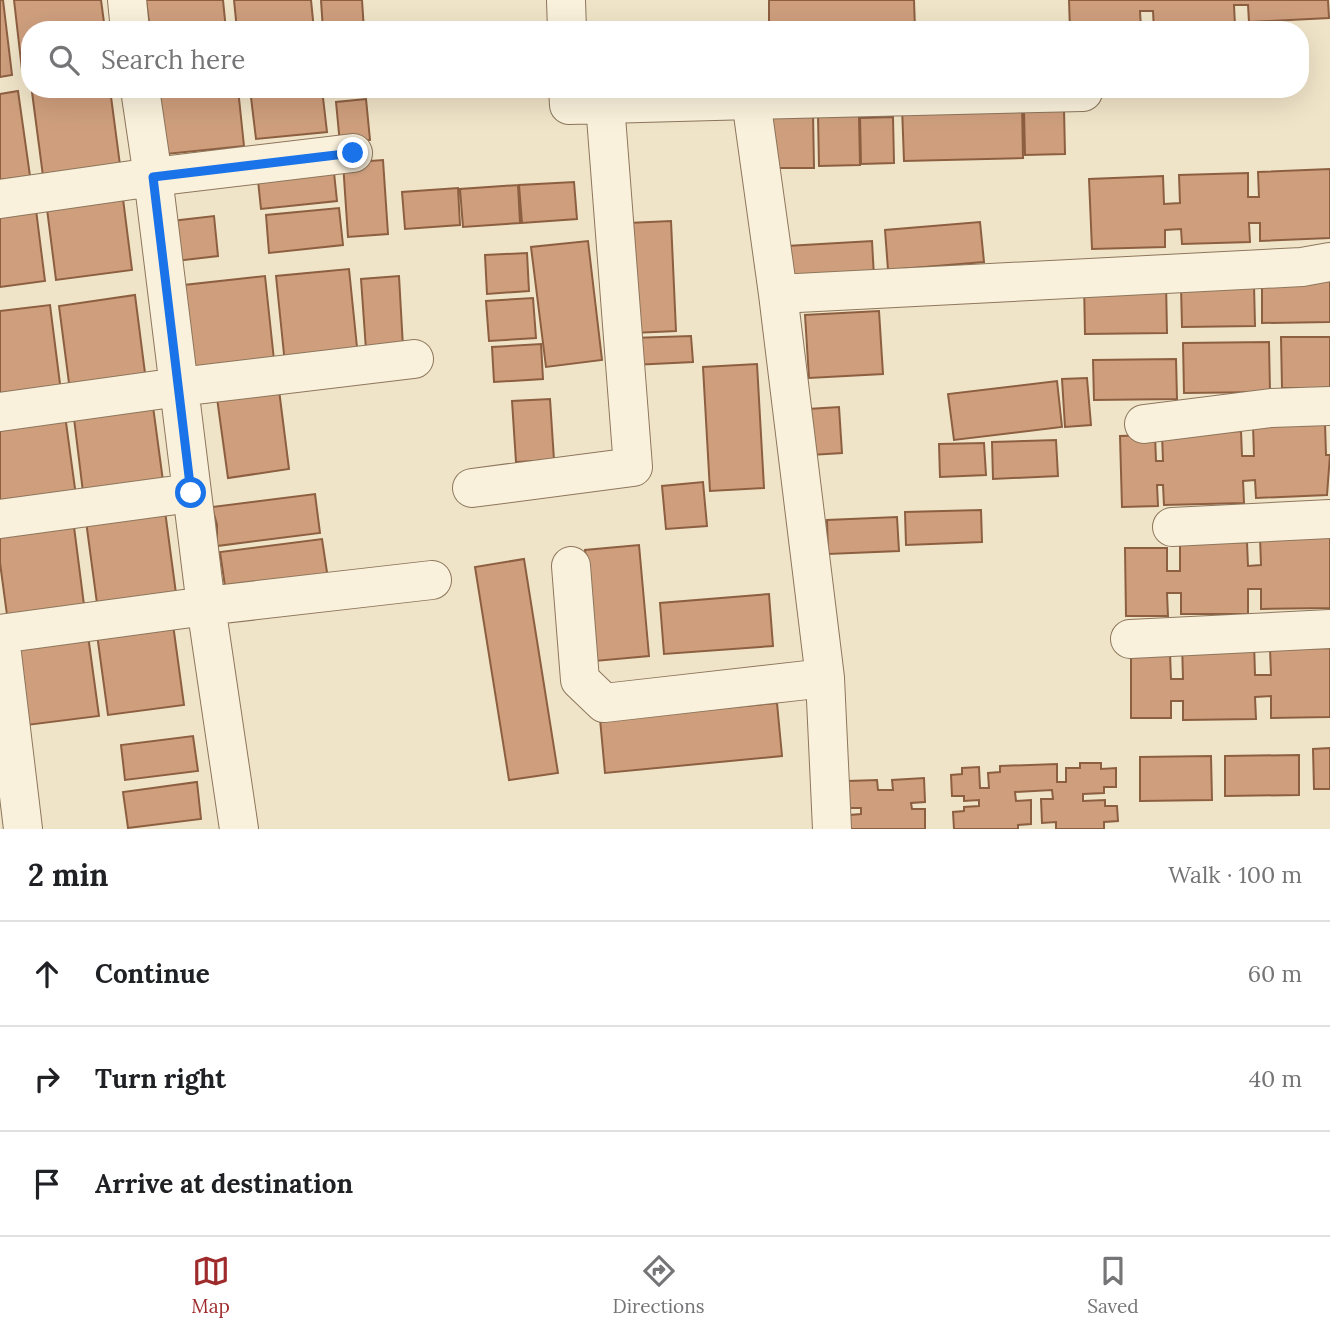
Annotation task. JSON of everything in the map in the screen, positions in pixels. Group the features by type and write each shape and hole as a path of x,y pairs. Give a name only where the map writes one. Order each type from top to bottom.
{"street":[{"path":"127,0 129,21"},
{"path":"566,0 566,21"},
{"path":"141,98 206,606 239,829"},
{"path":"569,98 569,105 834,98"},
{"path":"751,100 778,294 825,678 832,829"},
{"path":"472,488 633,467 605,104"},
{"path":"0,199 353,153"},
{"path":"778,294 1302,267 1330,262"},
{"path":"0,412 414,359"},
{"path":"1144,424 1271,408 1330,407"},
{"path":"0,519 191,493"},
{"path":"1172,527 1330,519"},
{"path":"571,566 580,680 604,703 825,678"},
{"path":"23,829 0,635 206,606 432,580"},
{"path":"1130,639 1330,629"}],"building":[{"path":"0,0 3,0 12,75 0,77"},
{"path":"14,0 101,0 104,21 21,21 21,61"},
{"path":"146,0 223,0 225,21 149,21"},
{"path":"234,0 311,0 313,21 236,21"},
{"path":"321,0 362,0 363,21 322,21"},
{"path":"769,0 914,0 915,21 769,21"},
{"path":"1069,0 1328,0 1329,18 1249,21 1248,5 1234,5 1235,21 1154,21 1153,11 1140,11 1141,21 1070,21"},
{"path":"18,91 30,176 0,180 0,94"},
{"path":"33,98 111,98 120,165 43,176"},
{"path":"160,98 239,98 244,146 166,154"},
{"path":"251,98 323,98 327,132 256,139"},
{"path":"366,99 370,140 340,144 336,102"},
{"path":"1022,103 1023,158 904,161 902,107"},
{"path":"1064,109 1065,154 1025,155 1024,110"},
{"path":"772,114 813,114 814,168 772,168"},
{"path":"818,115 859,115 860,165 819,166"},
{"path":"893,117 894,163 861,164 860,118"},
{"path":"383,160 388,234 348,237 343,163"},
{"path":"333,163 337,201 261,209 257,171"},
{"path":"1330,169 1330,238 1260,241 1260,223 1249,223 1250,242 1182,244 1181,229 1165,230 1165,247 1092,249 1089,179 1163,176 1164,204 1180,203 1179,175 1248,173 1248,197 1259,197 1258,172"},
{"path":"574,182 577,219 522,223 519,185"},
{"path":"518,185 520,223 463,227 460,189"},
{"path":"458,188 460,225 405,229 402,192"},
{"path":"122,191 132,270 56,280 46,201"},
{"path":"35,202 45,281 0,287 0,206"},
{"path":"339,208 343,245 269,253 266,215"},
{"path":"214,216 218,256 176,261 172,221"},
{"path":"671,221 676,331 633,333 628,223"},
{"path":"980,222 984,262 888,270 885,230"},
{"path":"588,241 602,360 546,367 531,247"},
{"path":"872,241 874,277 789,282 787,246"},
{"path":"527,253 529,291 487,294 485,255"},
{"path":"349,269 358,357 285,364 276,276"},
{"path":"265,276 274,360 183,370 175,286"},
{"path":"399,276 403,347 366,350 361,279"},
{"path":"1262,277 1330,277 1330,322 1262,323"},
{"path":"1084,282 1166,282 1167,333 1085,334"},
{"path":"1254,285 1255,326 1182,327 1181,286"},
{"path":"135,295 146,381 70,391 59,306"},
{"path":"533,298 536,338 489,341 486,301"},
{"path":"50,305 61,392 0,400 0,311"},
{"path":"879,311 883,374 809,378 805,315"},
{"path":"691,336 693,362 633,365 632,338"},
{"path":"1281,337 1330,337 1330,388 1282,388"},
{"path":"1269,342 1270,392 1184,393 1183,343"},
{"path":"541,344 543,379 494,382 492,347"},
{"path":"1176,359 1177,399 1094,400 1093,360"},
{"path":"757,364 764,488 710,491 703,367"},
{"path":"1087,378 1091,425 1065,427 1062,379"},
{"path":"1057,381 1062,427 954,440 948,394"},
{"path":"279,390 289,469 228,478 217,398"},
{"path":"152,399 163,481 83,492 73,410"},
{"path":"550,399 554,460 516,462 512,401"},
{"path":"839,407 842,453 811,455 808,409"},
{"path":"65,415 76,496 0,506 0,423"},
{"path":"1325,423 1326,455 1330,455 1327,495 1256,498 1255,480 1243,481 1244,503 1164,505 1163,485 1157,485 1158,506 1122,507 1120,436 1155,435 1156,461 1163,461 1162,434 1241,431 1242,456 1254,456 1253,426"},
{"path":"1056,440 1058,476 993,479 992,442"},
{"path":"984,443 986,475 940,477 939,444"},
{"path":"703,482 707,526 666,529 662,486"},
{"path":"315,494 320,533 217,546 217,525 212,507"},
{"path":"981,510 982,542 906,545 905,512"},
{"path":"165,511 177,601 98,611 86,521"},
{"path":"897,517 899,551 828,554 827,520"},
{"path":"73,519 84,605 7,615 0,563 0,529"},
{"path":"1330,536 1330,608 1261,609 1261,589 1248,589 1248,614 1181,614 1181,593 1167,593 1168,616 1126,616 1125,548 1167,548 1167,571 1180,571 1180,543 1247,542 1248,566 1261,565 1260,537"},
{"path":"322,539 328,579 226,593 220,552"},
{"path":"639,545 649,656 595,661 585,550"},
{"path":"524,559 558,773 509,780 475,567"},
{"path":"769,594 773,646 664,654 660,603"},
{"path":"172,617 184,705 108,715 96,627"},
{"path":"87,628 99,716 19,726 7,639"},
{"path":"1254,642 1255,675 1271,675 1270,649 1330,648 1330,717 1271,718 1271,696 1255,697 1256,719 1183,720 1183,701 1171,701 1171,718 1131,718 1131,654 1170,653 1171,679 1183,679 1182,643"},
{"path":"777,703 782,756 605,773 600,719"},
{"path":"193,736 198,771 125,780 121,745"},
{"path":"1330,748 1330,789 1314,789 1313,749"},
{"path":"1299,755 1299,795 1225,796 1225,756"},
{"path":"1211,756 1212,800 1140,801 1140,757"},
{"path":"1080,763 1101,763 1101,769 1116,768 1116,787 1104,787 1104,793 1083,794 1083,801 1105,800 1105,806 1117,806 1118,821 1104,822 1104,829 1056,829 1056,822 1042,823 1041,799 1053,799 1052,790 1015,792 1016,801 1031,800 1031,824 1018,825 1018,829 954,829 953,812 964,811 964,807 979,806 979,800 964,801 964,796 952,796 951,775 962,774 962,768 979,767 980,788 989,788 988,773 1000,772 1000,766 1057,764 1057,782 1066,782 1066,768 1080,768"},
{"path":"924,778 925,802 911,803 912,809 925,809 925,829 850,829 850,815 861,814 861,808 849,808 848,781 877,780 878,790 893,790 892,780"},
{"path":"197,782 201,819 128,828 123,792"}],"route":[{"path":"191,493 153,177 353,153"}]}
